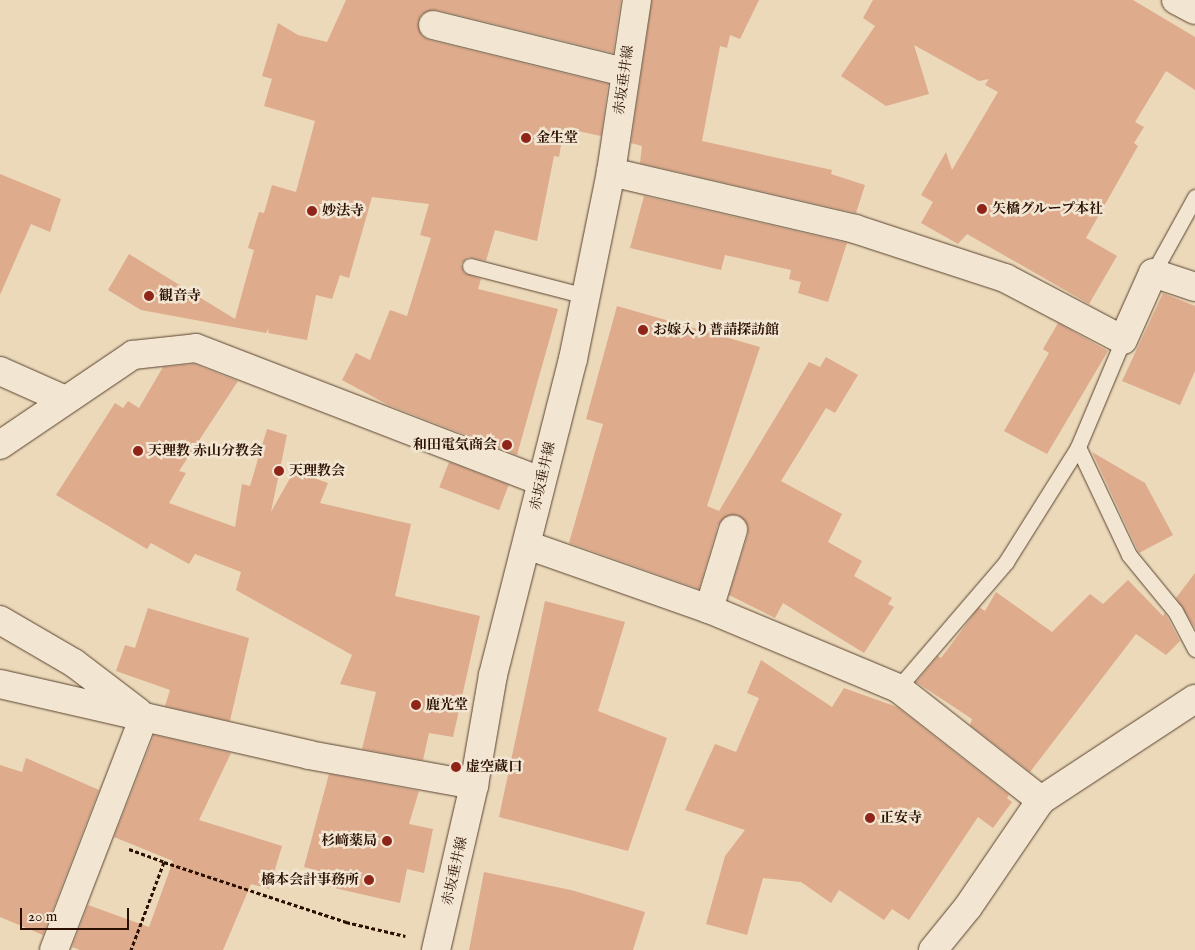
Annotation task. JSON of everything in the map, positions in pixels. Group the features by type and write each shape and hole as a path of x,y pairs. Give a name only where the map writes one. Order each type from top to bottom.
{"street":[{"name":"赤坂垂井線","path":"437,947 474,786 493,675 528,545 541,481 586,296 611,172 637,0"},
{"path":"433,26 625,72"},
{"path":"611,172 855,230 995,275 1123,340 1153,273 1195,287"},
{"path":"0,445 133,355 196,348 541,481"},
{"path":"0,371 65,400"},
{"path":"709,609 733,530"},
{"path":"528,545 709,609 898,688 1041,800"},
{"path":"0,620 74,663 144,716"},
{"path":"0,684 309,755 474,786"},
{"path":"933,950 968,907 1041,800 1195,699"},
{"path":"54,950 144,716"}],"lane":[{"path":"1153,273 1195,197"},
{"path":"470,266 586,296"},
{"path":"898,688 1006,562 1078,447 1123,340"},
{"path":"1078,447 1129,555 1176,611 1195,649"}],"path":[{"path":"97,838 346,922 437,947"},
{"path":"132,950 164,862"}],"building":[{"path":"346,0 621,0 613,53 437,10 422,14 418,22 422,36 429,40 608,84 601,136 564,128 559,157 554,156 537,241 495,230 486,261 468,257 461,264 464,273 481,279 478,289 558,309 517,455 388,405 342,380 356,353 370,360 390,310 407,316 431,238 420,235 429,204 372,197 349,278 340,275 332,299 316,295 307,340 268,333 269,328 266,333 141,310 108,290 129,254 235,319 254,250 248,248 259,212 264,213 272,185 296,192 315,121 264,106 272,79 262,76 278,23 298,35 327,42"},
{"path":"652,0 759,0 740,39 730,35 727,48 720,46 702,141 832,170 831,174 865,185 856,213 640,163 642,146 631,143"},
{"path":"873,0 1133,0 1195,37 1195,90 1166,71 1135,122 1144,127 1134,143 1138,146 1086,238 1117,256 1089,304 967,234 958,244 921,223 933,202 921,195 946,152 952,170 998,92 985,85 989,79 979,81 914,45 929,94 886,106 841,76 875,26 863,18"},
{"path":"0,174 61,199 50,232 31,224 0,295"},
{"path":"644,196 847,243 828,302 798,293 801,282 789,279 791,270 725,255 721,270 630,248"},
{"path":"1163,293 1195,306 1195,371 1180,405 1122,381"},
{"path":"617,306 760,347 707,506 719,511 809,362 820,367 826,357 858,375 835,413 826,408 781,481 842,514 828,542 862,561 854,576 892,598 888,604 894,607 864,653 783,603 775,618 729,595 748,534 748,526 738,515 729,515 718,525 699,589 569,543 603,424 586,419"},
{"path":"1058,323 1108,351 1047,454 1004,431 1049,353 1043,349"},
{"path":"194,364 238,381 179,471 186,473 169,503 235,527 242,484 250,486 267,429 287,435 271,512 294,471 328,483 320,503 411,524 395,596 480,616 453,737 429,733 423,760 362,749 376,692 340,684 352,655 236,590 241,572 195,554 189,564 151,543 147,549 56,495 115,403 123,408 128,401 139,408 163,367"},
{"path":"1092,452 1145,483 1173,535 1139,553"},
{"path":"449,462 509,485 499,510 439,487"},
{"path":"1195,573 1195,628 1176,598"},
{"path":"1128,580 1163,616 1165,613 1180,641 1166,655 1136,634 1030,772 970,725 972,719 916,682 938,656 941,658 979,607 985,611 996,592 1052,632 1090,594 1103,604"},
{"path":"545,601 625,622 598,711 667,738 628,851 499,817"},
{"path":"148,608 249,638 230,721 165,706 170,690 116,671 125,645 135,648"},
{"path":"761,660 832,707 844,688 897,707 1009,795 1007,798 1012,802 993,828 978,817 909,920 892,909 884,920 839,890 831,903 801,882 763,878 747,935 706,924 725,856 745,830 685,810 715,744 736,752 759,698 747,693"},
{"path":"154,735 231,753 199,820 282,846 269,889 251,884 223,950 80,950 72,947 88,905 149,927 173,861 114,837"},
{"path":"26,758 99,790 43,935 0,917 0,765 22,772"},
{"path":"329,774 419,791 409,824 433,829 424,873 407,869 400,903 330,887 333,875 304,867"},
{"path":"484,872 571,890 645,912 633,950 469,950"}],"place":[{"name":"金生堂","path":"526,138"},
{"name":"矢橋グループ本社","path":"982,209"},
{"name":"妙法寺","path":"312,211"},
{"name":"観音寺","path":"149,296"},
{"name":"お嫁入り普請探訪館","path":"643,330"},
{"name":"和田電気商会","path":"507,445"},
{"name":"天理教 赤山分教会","path":"138,451"},
{"name":"天理教会","path":"279,471"},
{"name":"鹿光堂","path":"416,705"},
{"name":"虚空蔵口","path":"456,767"},
{"name":"正安寺","path":"870,818"},
{"name":"杉﨑薬局","path":"387,841"},
{"name":"橋本会計事務所","path":"369,880"}]}
